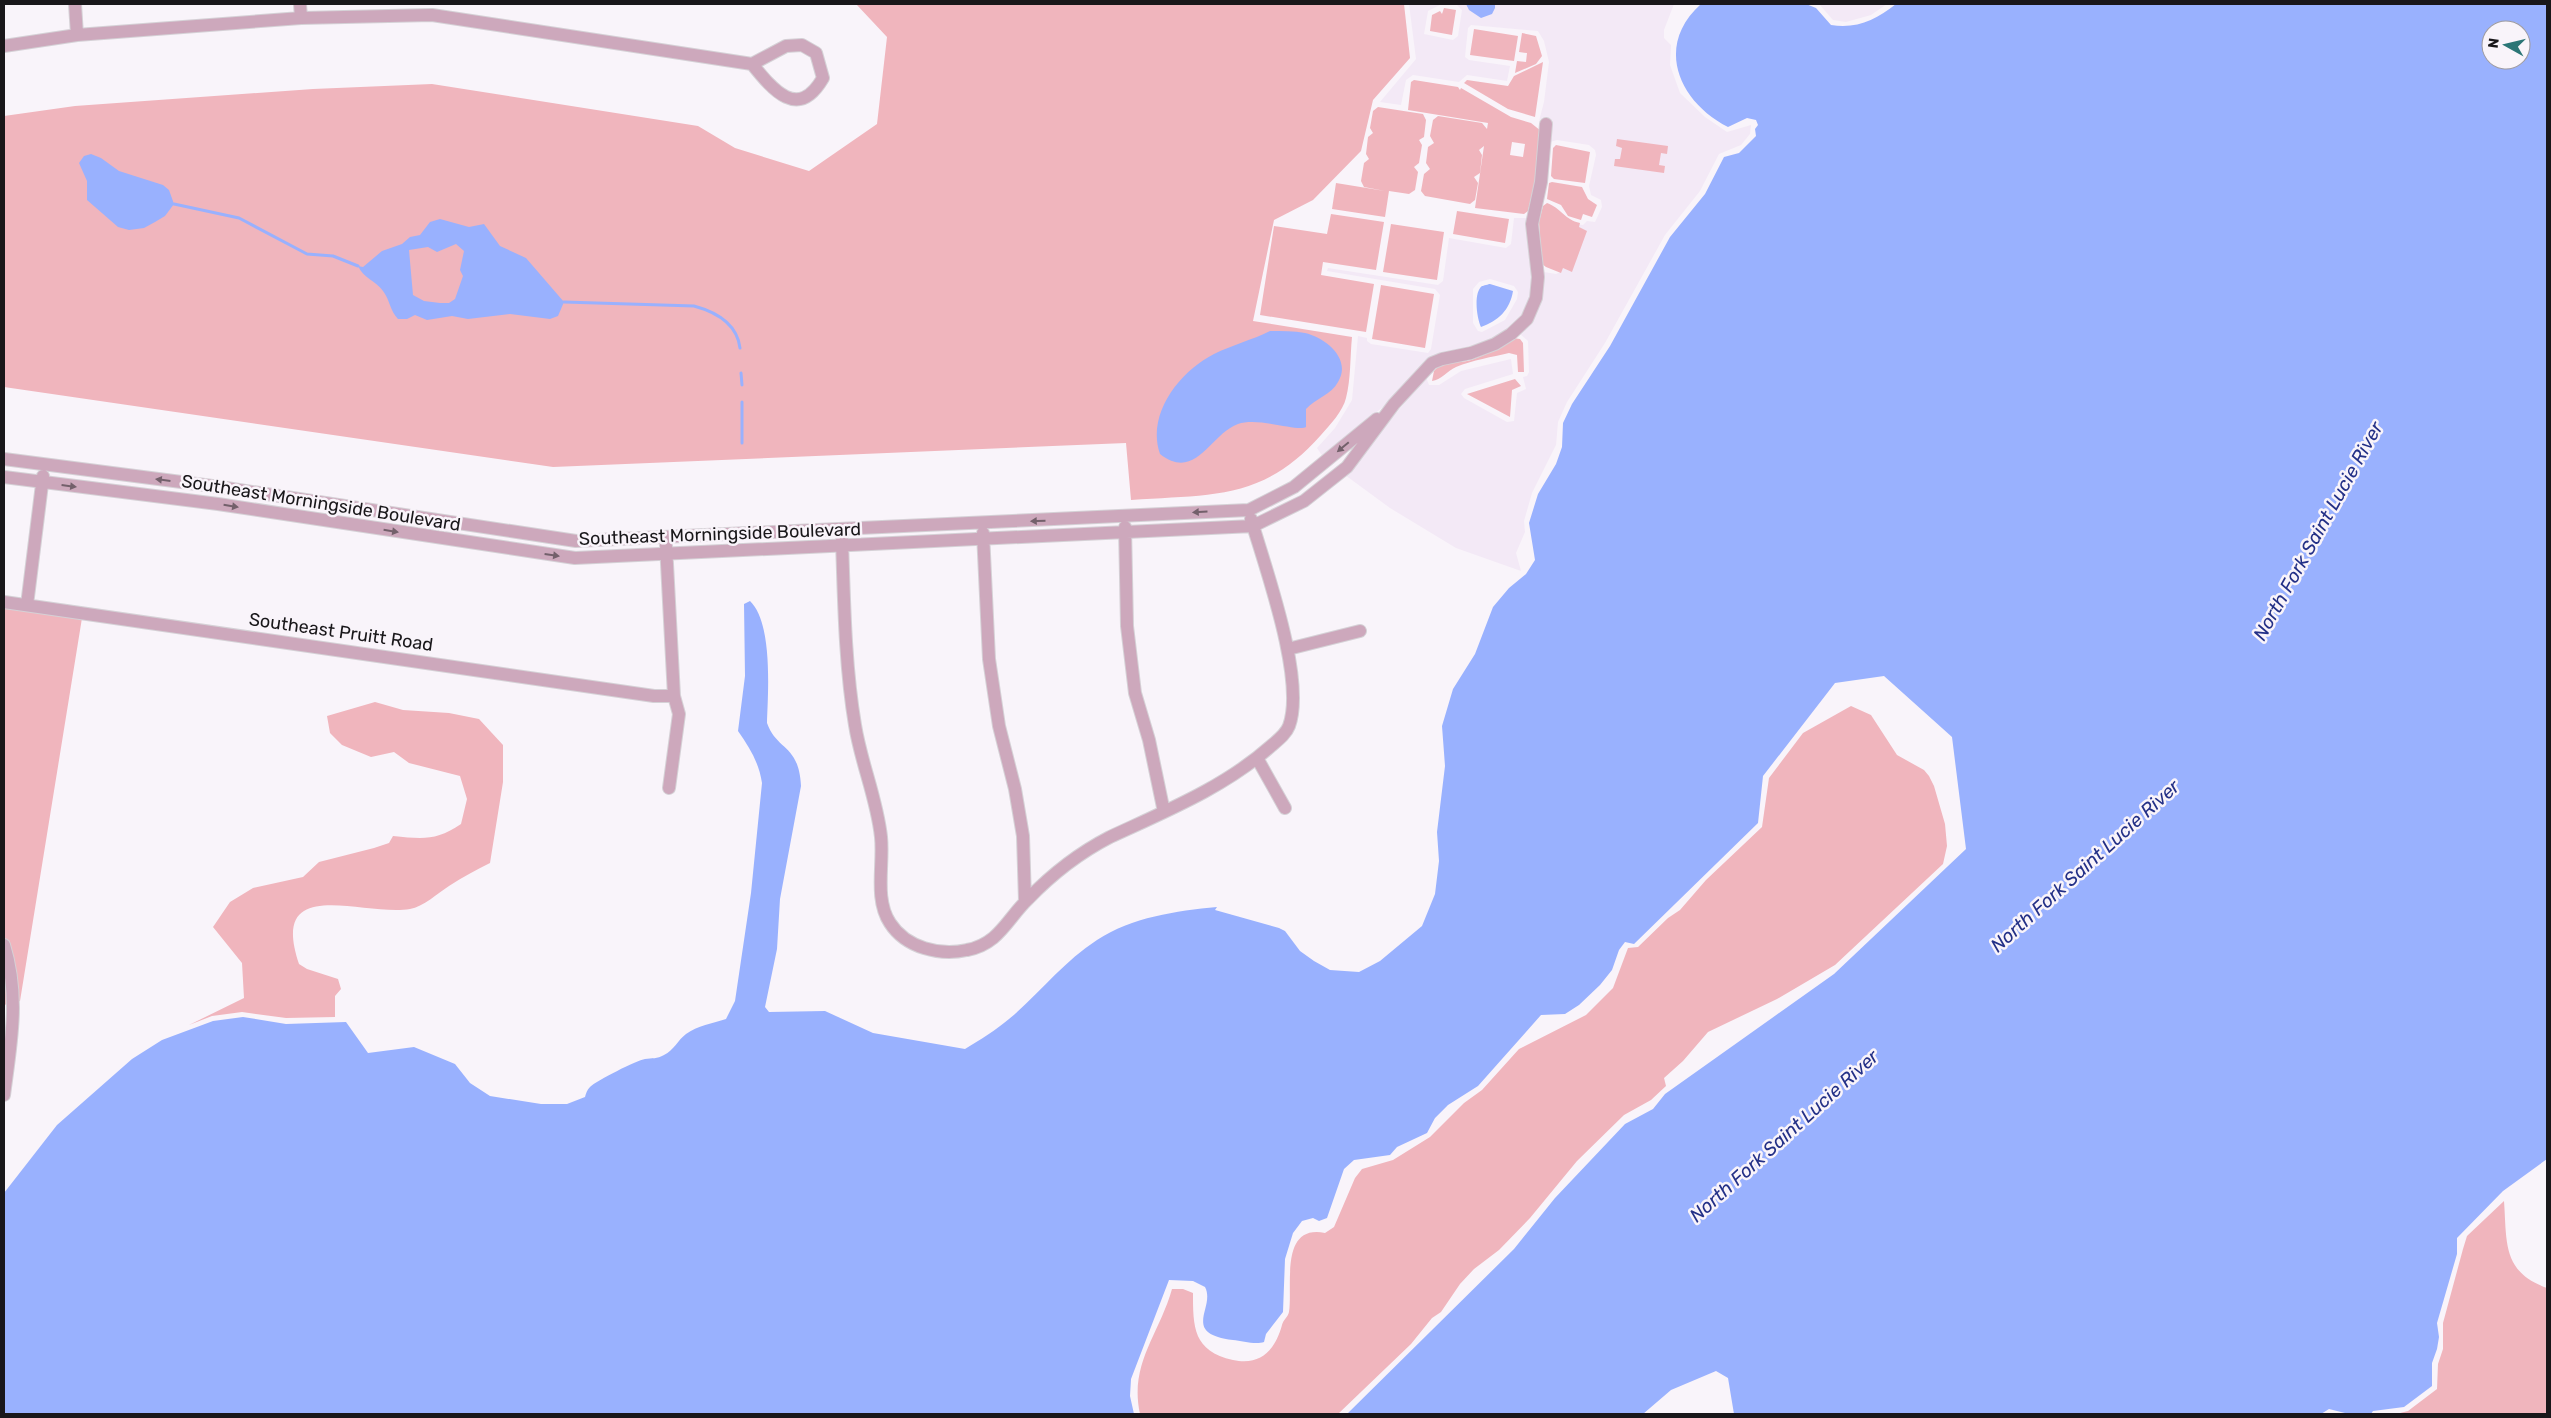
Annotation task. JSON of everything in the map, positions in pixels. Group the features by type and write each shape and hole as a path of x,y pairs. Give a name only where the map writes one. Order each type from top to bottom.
{"street":[{"path":"75,4 77,35"},
{"path":"300,4 301,18"},
{"path":"4,46 77,35 301,18 432,15 752,64 786,46 802,45 816,53 823,78 816,90 806,98 789,98 776,92 752,64"},
{"name":"Southeast Morningside Boulevard","path":"4,477 199,502 575,558 1126,534 1254,526 1304,501 1347,467 1394,404 1432,363 1471,353 1495,344 1511,334 1527,319 1536,298 1538,277 1532,224 1541,182 1546,124"},
{"name":"Southeast Morningside Boulevard","path":"4,460 202,485 576,541 1249,510 1294,487 1394,404"},
{"path":"27,605 44,466"},
{"path":"199,502 202,485"},
{"path":"354,525 357,508"},
{"path":"841,530 855,726 881,838 881,898 889,923 911,944 940,952 967,950 991,943 1025,901 1061,867 1096,844 1209,790 1257,758 1288,730 1292,717 1293,698 1288,649 1249,510"},
{"path":"1124,517 1126,534 1127,626 1135,693 1149,740 1164,812"},
{"path":"983,523 989,659 999,726 1015,789 1023,836 1025,901"},
{"path":"508,549 510,532"},
{"path":"666,537 674,696 679,714 669,788"},
{"name":"Southeast Pruitt Road","path":"4,603 654,696 674,696"},
{"path":"1288,649 1360,631"},
{"path":"1257,758 1285,808"},
{"path":"4,945 14,985 14,1020 4,1095"}],"shaded area":[{"path":"856,4 1404,4 1410,58 1373,100 1361,151 1313,200 1274,220 1253,321 1352,337 1350,376 1346,398 1339,413 1321,435 1299,456 1278,472 1256,483 1234,490 1211,494 1131,500 1126,443 553,467 4,387 4,116 75,106 313,89 432,84 698,126 735,148 809,171 877,124 887,37"},
{"path":"1409,4 1442,4 1428,11 1424,34 1453,40 1458,36 1462,10 1457,5 1446,4 1674,4 1664,30 1664,38 1671,45 1670,65 1680,93 1705,117 1727,132 1751,125 1750,134 1741,145 1719,154 1700,191 1665,235 1605,343 1567,402 1558,422 1556,445 1532,493 1524,521 1525,532 1516,553 1521,571 1456,548 1390,508 1345,475 1426,377 1429,385 1439,385 1461,371 1511,359 1513,374 1465,389 1461,394 1464,398 1507,422 1514,421 1517,393 1526,389 1523,377 1527,376 1529,372 1528,341 1520,334 1542,300 1544,272 1556,274 1560,272 1576,224 1583,225 1587,221 1595,222 1602,207 1601,200 1591,195 1589,186 1596,155 1595,150 1589,145 1557,140 1550,142 1552,120 1541,119 1539,121 1544,102 1549,62 1544,41 1538,31 1471,25 1468,28 1465,57 1469,60 1510,66 1507,81 1467,75 1459,82 1413,75 1406,80 1401,105 1380,102 1416,59"},
{"path":"1819,4 1887,4 1871,15 1846,22 1833,20"},
{"path":"1444,8 1456,10 1452,35 1430,31 1432,15 1440,11 1442,14"},
{"path":"1474,29 1518,36 1514,61 1470,55"},
{"path":"1522,33 1536,36 1542,56 1536,64 1515,73 1517,61 1526,62 1527,53 1519,52"},
{"path":"1543,62 1535,117 1508,109 1464,83 1467,80 1508,86 1514,76"},
{"path":"1414,80 1458,87 1460,90 1461,88 1511,117 1531,123 1541,131 1537,173 1528,211 1524,214 1475,208 1484,146 1479,150 1482,155 1480,173 1474,177 1478,183 1475,200 1470,204 1425,196 1421,191 1424,174 1430,169 1426,163 1428,147 1434,143 1430,136 1433,120 1438,116 1482,123 1487,129 1488,123 1408,110 1411,82","holes":["1512,142 1525,144 1523,157 1510,155"]},
{"path":"1378,107 1423,114 1426,120 1424,137 1419,140 1422,145 1419,163 1414,167 1418,172 1415,190 1409,194 1389,191 1385,217 1332,209 1336,183 1385,191 1364,187 1361,181 1364,163 1369,159 1366,154 1368,137 1373,133 1370,128 1373,111"},
{"path":"1617,139 1668,146 1667,154 1661,153 1659,165 1665,166 1664,173 1614,166 1615,159 1620,159 1622,148 1616,146"},
{"path":"1556,145 1590,152 1585,183 1554,179 1551,176 1553,148"},
{"path":"1549,183 1582,187 1588,199 1597,205 1592,217 1583,214 1581,220 1568,216 1561,205 1547,199"},
{"path":"1547,203 1570,219 1580,223 1579,227 1587,231 1572,272 1563,268 1561,273 1542,264 1539,222 1543,206"},
{"path":"1457,211 1509,219 1505,243 1453,234"},
{"path":"1331,214 1384,222 1376,270 1323,262 1321,275 1374,284 1366,332 1260,315 1274,226 1327,234"},
{"path":"1514,218 1527,218 1533,277 1531,297 1522,316 1507,330 1492,339 1428,359 1390,401 1323,457 1317,448 1335,428 1352,400 1358,336 1367,338 1367,341 1371,344 1428,353 1431,349 1440,295 1435,289 1327,271 1328,268 1438,285 1443,281 1449,238 1506,248 1511,244","holes":["1490,279 1514,286 1518,292 1517,299 1505,320 1482,332 1478,331 1473,323 1473,289 1479,282"]},
{"path":"1391,224 1444,232 1437,280 1383,272"},
{"path":"1381,285 1434,294 1425,348 1372,339"},
{"path":"1513,338 1520,339 1523,343 1524,372 1518,372 1517,355 1509,353 1462,365 1432,381 1434,371 1442,365 1477,358"},
{"path":"1515,379 1521,386 1512,390 1510,417 1467,394"},
{"path":"4,607 82,618 20,1001 4,1005"},
{"path":"375,702 403,710 449,713 479,719 503,745 503,782 490,863 415,908 391,910 326,905 308,909 297,918 293,936 299,964 307,969 338,979 341,989 335,996 335,1017 286,1018 242,1012 212,1016 189,1025 244,998 242,963 213,927 230,902 253,888 303,877 319,862 389,843 393,836 429,838 452,830 461,824 467,799 460,776 409,763 394,752 371,757 342,745 330,733 327,716"},
{"path":"1851,706 1871,715 1897,755 1924,770 1929,776 1934,786 1945,824 1947,846 1943,864 1835,965 1777,999 1708,1032 1683,1061 1664,1078 1666,1086 1651,1100 1624,1115 1577,1161 1530,1218 1499,1250 1474,1269 1460,1284 1441,1312 1432,1318 1411,1344 1338,1414 1140,1414 1138,1396 1142,1365 1172,1289 1183,1289 1193,1293 1195,1327 1203,1344 1210,1351 1233,1360 1251,1361 1259,1358 1271,1349 1289,1312 1291,1259 1294,1247 1301,1238 1310,1233 1325,1233 1334,1227 1355,1178 1362,1169 1393,1160 1430,1137 1464,1103 1482,1090 1519,1049 1586,1015 1613,988 1628,948 1638,947 1668,918 1680,910 1706,880 1762,827 1769,778 1803,733"},
{"path":"2504,1201 2507,1242 2514,1264 2532,1281 2547,1288 2547,1413 2396,1414 2408,1411 2437,1389 2438,1364 2443,1349 2443,1323 2467,1236"}],"water":[{"path":"1466,4 1495,4 1495,8 1492,14 1481,18 1469,10"},
{"name":"North Fork Saint Lucie River","path":"1701,4 1806,4 1816,8 1831,25 1849,26 1874,19 1896,4 2547,4 2547,1159 2503,1191 2457,1238 2457,1254 2437,1323 2439,1337 2432,1363 2432,1386 2404,1407 2373,1411 2371,1414 2349,1414 2329,1409 2321,1414 1734,1414 1728,1378 1716,1371 1671,1390 1643,1414 1347,1414 1514,1249 1555,1198 1625,1124 1653,1109 1665,1094 1834,974 1966,849 1952,737 1884,676 1835,683 1763,776 1758,823 1634,944 1625,942 1619,950 1612,970 1600,985 1579,1005 1565,1014 1541,1015 1478,1086 1448,1105 1435,1118 1427,1133 1397,1147 1390,1155 1354,1160 1344,1169 1327,1218 1319,1221 1313,1218 1302,1221 1293,1233 1285,1259 1283,1312 1266,1334 1264,1342 1253,1343 1233,1340 1217,1337 1208,1332 1204,1326 1203,1319 1207,1303 1205,1287 1193,1281 1169,1280 1131,1379 1130,1396 1134,1414 4,1414 4,1193 57,1125 132,1059 162,1040 213,1021 243,1017 286,1024 346,1022 368,1053 414,1047 455,1064 470,1083 490,1096 541,1104 567,1104 585,1097 590,1087 617,1071 641,1060 664,1055 690,1031 726,1019 735,1001 751,893 762,783 759,769 753,756 738,731 745,676 744,604 750,601 757,611 766,641 768,659 767,723 776,739 787,749 796,762 801,786 780,899 777,949 765,1007 769,1012 825,1011 873,1033 965,1049 1004,1023 1073,958 1111,932 1155,916 1217,907 1215,910 1285,931 1300,951 1330,970 1359,972 1380,961 1422,926 1435,894 1439,861 1437,832 1445,766 1442,726 1453,689 1475,654 1493,607 1509,588 1526,574 1535,560 1529,523 1538,494 1556,464 1562,447 1563,423 1572,404 1610,346 1670,237 1705,194 1724,157 1739,153 1756,136 1755,129 1758,125 1756,120 1747,118 1728,127 1711,116 1697,103 1686,88 1678,72 1676,55 1679,37 1687,20"},
{"path":"91,154 101,158 119,171 163,185 169,190 174,204 165,216 144,228 129,230 118,227 87,200 87,181 79,163 84,156"},
{"path":"440,219 469,227 484,224 500,246 526,258 564,302 558,316 550,319 510,314 468,319 452,316 427,320 415,315 407,319 398,319 393,313 383,291 363,274 358,266 363,267 382,251 402,244 410,237 420,235 430,222","holes":["456,244 464,251 460,270 463,276 455,299 449,303 440,303 424,301 413,295 409,250 428,247 437,252"]},
{"path":"1490,284 1513,291 1509,304 1502,314 1493,322 1481,327 1477,312 1477,294 1482,286"},
{"path":"1270,331 1297,332 1313,336 1335,351 1342,365 1338,382 1332,390 1306,409 1306,427 1295,428 1247,422 1228,429 1202,453 1183,463 1173,461 1160,454 1157,439 1158,424 1162,409 1178,383 1189,371 1214,354"}],"waterway":[{"path":"174,204 239,218 307,254 333,256 358,266"},
{"path":"564,302 694,306 717,315 730,325 735,332 740,348"},
{"path":"741,373 742,385"},
{"path":"742,402 742,443"}]}
